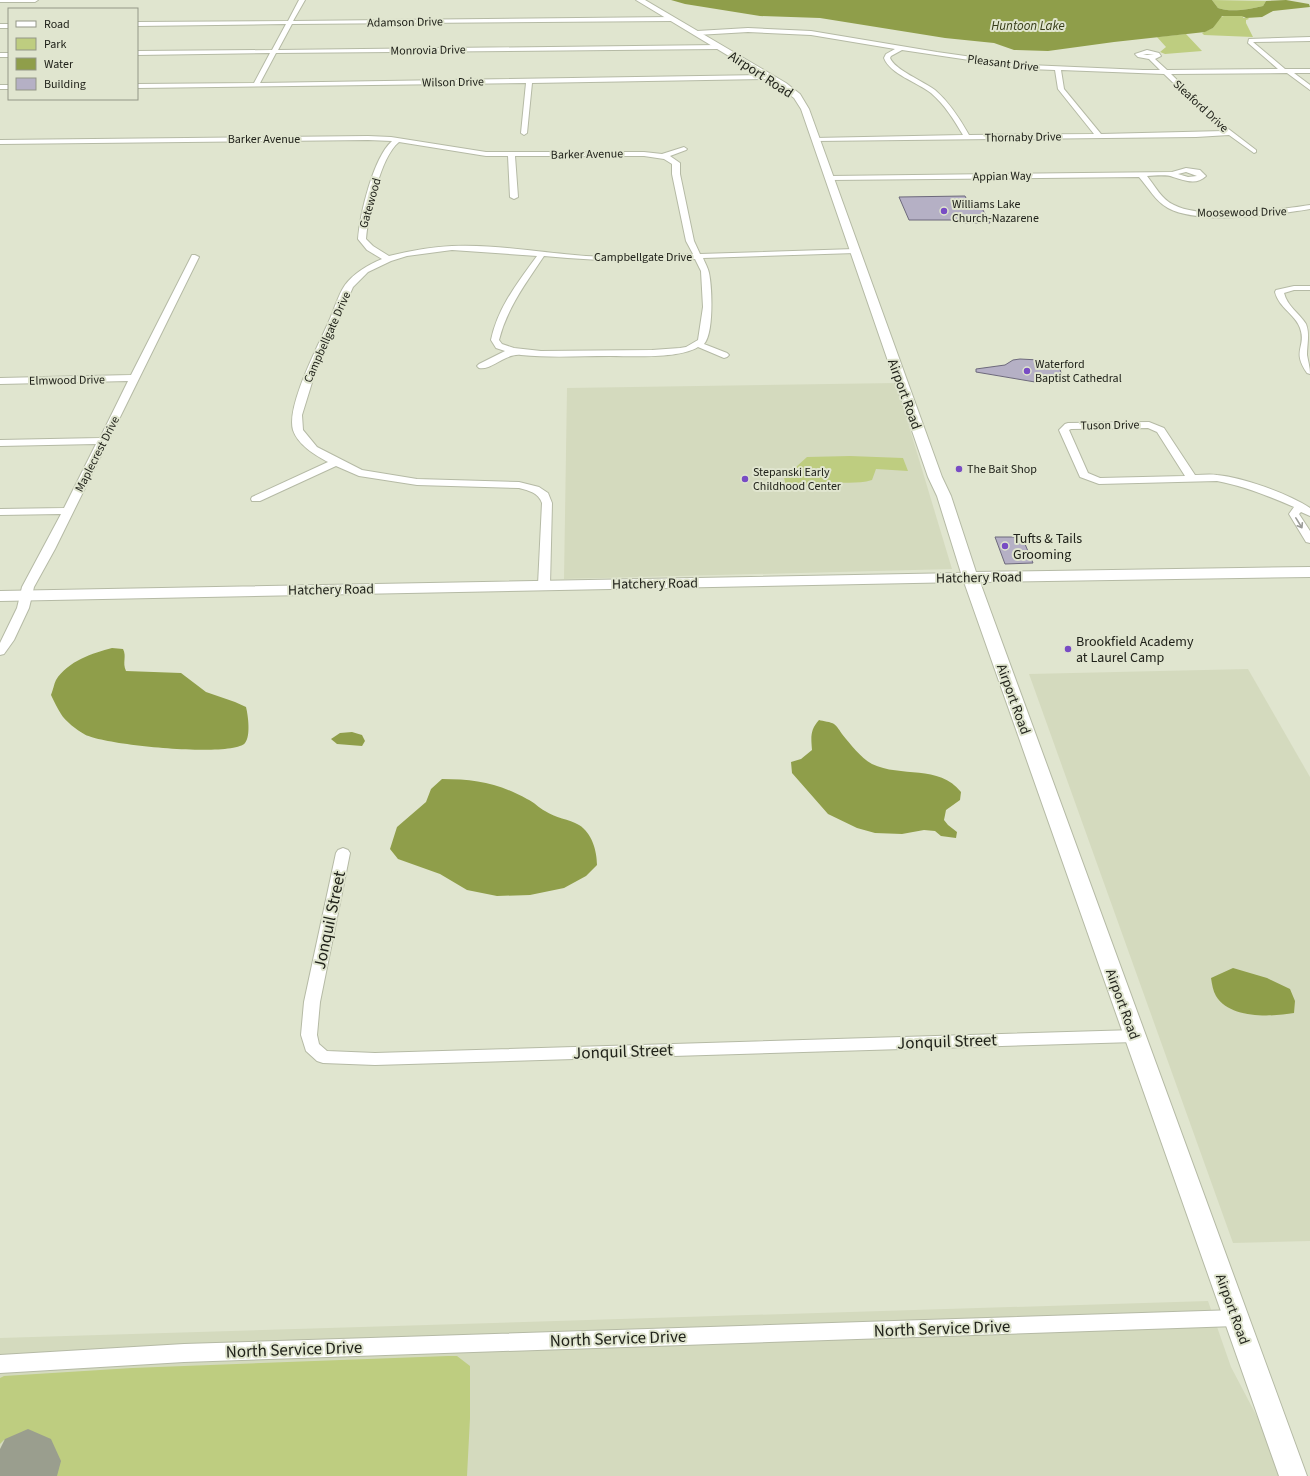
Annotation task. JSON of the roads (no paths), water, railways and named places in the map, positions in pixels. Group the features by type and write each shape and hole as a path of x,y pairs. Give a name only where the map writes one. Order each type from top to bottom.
{"street":[{"path":"0,0 35,0"},
{"path":"256,84 302,0"},
{"name":"Airport Road","path":"640,0 791,91 800,99 805,109 935,477 944,496 970,577 1293,1476"},
{"name":"Adamson Drive","path":"138,24 649,20 672,18"},
{"name":"Pleasant Drive","path":"697,33 748,30 798,32 837,36 901,48 1011,65 1058,68 1165,72 1310,71"},
{"path":"1310,39 1257,40 1250,42 1310,88"},
{"name":"Monrovia Drive","path":"138,54 719,47"},
{"path":"901,48 888,55 887,58 891,66 916,79 937,95 950,108 967,137"},
{"name":"Sleaford Drive","path":"1151,58 1230,133 1254,151"},
{"path":"1058,68 1061,89 1099,136"},
{"name":"Wilson Drive","path":"138,86 769,77"},
{"path":"524,133 529,81"},
{"name":"Thornaby Drive","path":"816,139 1230,133"},
{"name":"Barker Avenue","path":"0,142 368,138 398,140 486,154 644,154 664,156"},
{"name":"Gatewood","path":"388,259 370,248 362,239 362,230 384,156 389,147 398,140"},
{"path":"664,156 684,150"},
{"path":"511,155 514,197"},
{"path":"542,254 510,300 496,332 495,340 499,346 512,351 541,354 652,353 690,349 702,341 705,329 707,306 705,271 690,241 681,204 676,174 676,163 664,156"},
{"name":"Moosewood Drive","path":"1142,174 1165,202 1171,207 1183,212 1197,214 1274,213 1310,207"},
{"name":"Appian Way","path":"830,178 1174,174"},
{"name":"Campbellgate Drive","path":"544,585 547,503 544,495 535,489 520,485 457,484 387,478 359,473 313,449 298,430 297,415 309,376 349,286 365,270 388,259 406,254 452,248 616,259 855,251"},
{"name":"Maplecrest Drive","path":"0,651 8,640 23,608 28,586 68,511 195,257"},
{"path":"1310,288 1294,288 1278,292 1280,300 1305,329 1302,356 1310,371"},
{"path":"697,344 724,355"},
{"path":"482,366 512,351"},
{"name":"Elmwood Drive","path":"0,381 135,378"},
{"name":"Tuson Drive","path":"1192,479 1161,430 1149,425 1068,426 1064,430 1084,475 1099,481 1192,479 1217,478 1260,488 1300,506 1310,513"},
{"path":"0,443 103,441"},
{"path":"256,499 336,462"},
{"path":"1300,506 1294,514 1310,540"},
{"path":"0,512 68,511"},
{"name":"Hatchery Road","path":"0,596 970,577 1310,572"},
{"name":"Jonquil Street","path":"343,853 312,1002 309,1035 312,1048 323,1057 375,1059 1135,1036"},
{"name":"North Service Drive","path":"0,1364 199,1352 1236,1318"}],"water":[{"name":"Huntoon Lake","path":"671,0 1212,0 1218,8 1235,10 1263,6 1266,1 1286,0 1309,4 1310,7 1273,11 1262,17 1246,18 1242,16 1222,16 1213,28 1205,32 1048,51 1014,50 994,43 945,38 820,18 760,16 685,4"},
{"path":"112,648 123,649 126,671 181,673 206,692 246,707 248,736 245,743 235,747 193,750 139,746 95,738 78,730 63,717 51,695 55,682 61,673 74,663 89,655"},
{"path":"819,720 835,725 856,750 872,764 883,768 931,775 952,783 961,792 960,800 946,810 944,820 957,832 956,838 941,836 935,831 924,830 902,834 875,833 857,828 828,814 792,773 791,762 801,759 812,750 812,734 814,727"},
{"path":"352,732 362,735 365,741 362,746 337,744 331,739 340,733"},
{"path":"442,779 476,781 506,789 530,800 549,813 579,825 584,828 593,843 597,865 586,876 564,888 530,895 497,896 467,890 440,874 398,859 390,849 397,827 426,802 431,789"},
{"path":"1233,968 1267,978 1290,989 1295,1001 1294,1013 1252,1015 1231,1009 1222,1003 1215,994 1211,978"}],"place":[{"name":"Williams Lake Church-Nazarene","path":"944,211"},
{"name":"Waterford Baptist Cathedral","path":"1027,371"},
{"name":"The Bait Shop","path":"959,469"},
{"name":"Stepanski Early Childhood Center","path":"745,479"},
{"name":"Tufts & Tails Grooming","path":"1005,546"},
{"name":"Brookfield Academy at Laurel Camp","path":"1068,649"}]}
